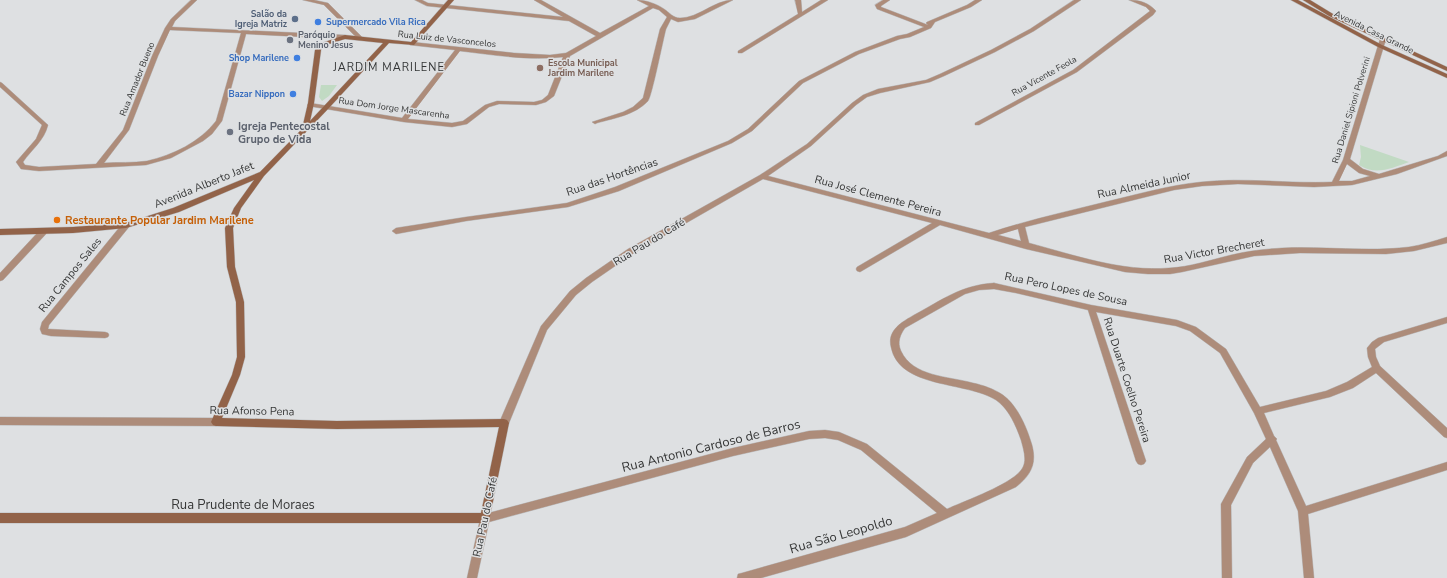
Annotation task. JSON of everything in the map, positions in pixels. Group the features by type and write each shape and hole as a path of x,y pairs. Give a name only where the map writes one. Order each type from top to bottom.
{"street":[{"name":"Rua Amador Bueno","path":"98,166 126,130 155,56 168,28 194,0"},
{"path":"306,0 326,4 361,39"},
{"path":"418,0 427,4 569,19"},
{"path":"412,44 451,0"},
{"path":"537,0 600,36"},
{"path":"640,0 660,9 670,17 678,20 693,18 730,0"},
{"path":"798,0 800,14"},
{"path":"740,52 825,0"},
{"path":"887,0 878,5 879,8 929,24"},
{"name":"Rua das Hortências","path":"396,231 466,218 546,209 592,198 701,155 730,142 750,130 801,82 835,63 899,37 908,36 929,24 979,0"},
{"name":"Rua Pau do Café","path":"472,578 504,423 532,352 544,328 573,293 631,251 762,177 808,145 865,96 878,91 928,81 993,51 1032,30 1071,2 1078,0"},
{"name":"Rua Vicente Feola","path":"977,124 1075,71 1153,11 1144,4 1132,0"},
{"name":"Avenida Casa Grande","path":"1294,0 1447,76"},
{"name":"Avenida Casa Grande","path":"1306,0 1381,43 1447,69"},
{"name":"Rua Luiz de Vasconcelos","path":"168,28 310,34 550,57 567,55 652,6"},
{"path":"594,122 625,113 635,108 646,99 663,29 670,17"},
{"path":"0,84 45,126 40,139 19,162 20,165 24,167 39,168 98,166 156,161 183,151 210,133 219,121 244,31"},
{"path":"310,34 317,38 321,45"},
{"path":"305,129 318,50 321,45 345,37"},
{"name":"Avenida Alberto Jafet","path":"0,232 43,232 126,225 176,210 262,174 387,42"},
{"name":"Rua Daniel Sipioni Polverini","path":"1334,184 1346,160 1381,43"},
{"path":"404,120 459,49"},
{"name":"Rua Dom Jorge Mascarenha","path":"310,106 404,120 452,125 460,124 470,120 487,106 499,102 534,104 539,103 551,96 567,55"},
{"name":"Rua Almeida Junior","path":"987,236 1021,225 1154,192 1202,184 1238,182 1334,184 1352,182 1395,172 1440,157 1447,153"},
{"path":"1346,160 1361,170 1378,176"},
{"path":"216,422 236,375 241,357 240,302 231,267 230,228 238,208 262,174"},
{"name":"Rua José Clemente Pereira","path":"762,177 987,236"},
{"path":"860,268 938,223"},
{"name":"Rua Campos Sales","path":"105,335 51,333 46,332 44,329 45,324 126,225"},
{"path":"1021,225 1026,246"},
{"path":"0,278 43,232"},
{"name":"Rua Victor Brecheret","path":"987,236 1122,268 1154,272 1193,268 1248,254 1267,252 1374,252 1404,250 1447,240"},
{"name":"Rua Pero Lopes de Sousa","path":"945,513 1013,484 1024,475 1029,466 1029,454 1026,440 1011,410 1000,398 987,391 970,385 925,376 912,371 904,364 897,354 894,343 896,333 902,326 962,292 979,287 994,286 1091,308 1177,323 1193,329 1223,350 1258,411 1272,439 1303,511 1309,578"},
{"name":"Rua Duarte Coelho Pereira","path":"1091,308 1141,461"},
{"path":"1447,320 1381,340 1371,348 1372,357 1376,368 1447,434"},
{"path":"1258,411 1326,394 1350,385 1376,368"},
{"name":"Rua Afonso Pena","path":"0,421 330,424 504,423"},
{"name":"Rua Antonio Cardoso de Barros","path":"485,518 733,452 809,435 826,434 839,436 864,447 945,513"},
{"path":"1227,578 1226,504 1250,460 1272,439"},
{"path":"1303,511 1447,466"},
{"name":"Rua São Leopoldo","path":"742,578 776,573 906,532 945,513"},
{"name":"Rua Prudente de Moraes","path":"0,518 485,518"}],"green space":[{"path":"321,85 337,85 329,96 322,101 319,97"},
{"path":"1360,145 1409,162 1384,170 1372,170 1365,168 1359,165 1361,157"}],"place":[{"name":"Salão da Igreja Matriz","path":"295,19"},
{"name":"Supermercado Vila Rica","path":"318,22"},
{"name":"Paróquio Menino Jesus","path":"290,40"},
{"name":"Shop Marilene","path":"297,58"},
{"name":"Escola Municipal Jardim Marilene","path":"540,68"},
{"name":"Bazar Nippon","path":"293,94"},
{"name":"Igreja Pentecostal Grupo de Vida","path":"230,132"},
{"name":"Restaurante Popular Jardim Marilene","path":"57,220"}],"district":[{"name":"JARDIM MARILENE","path":"389,67"}]}
